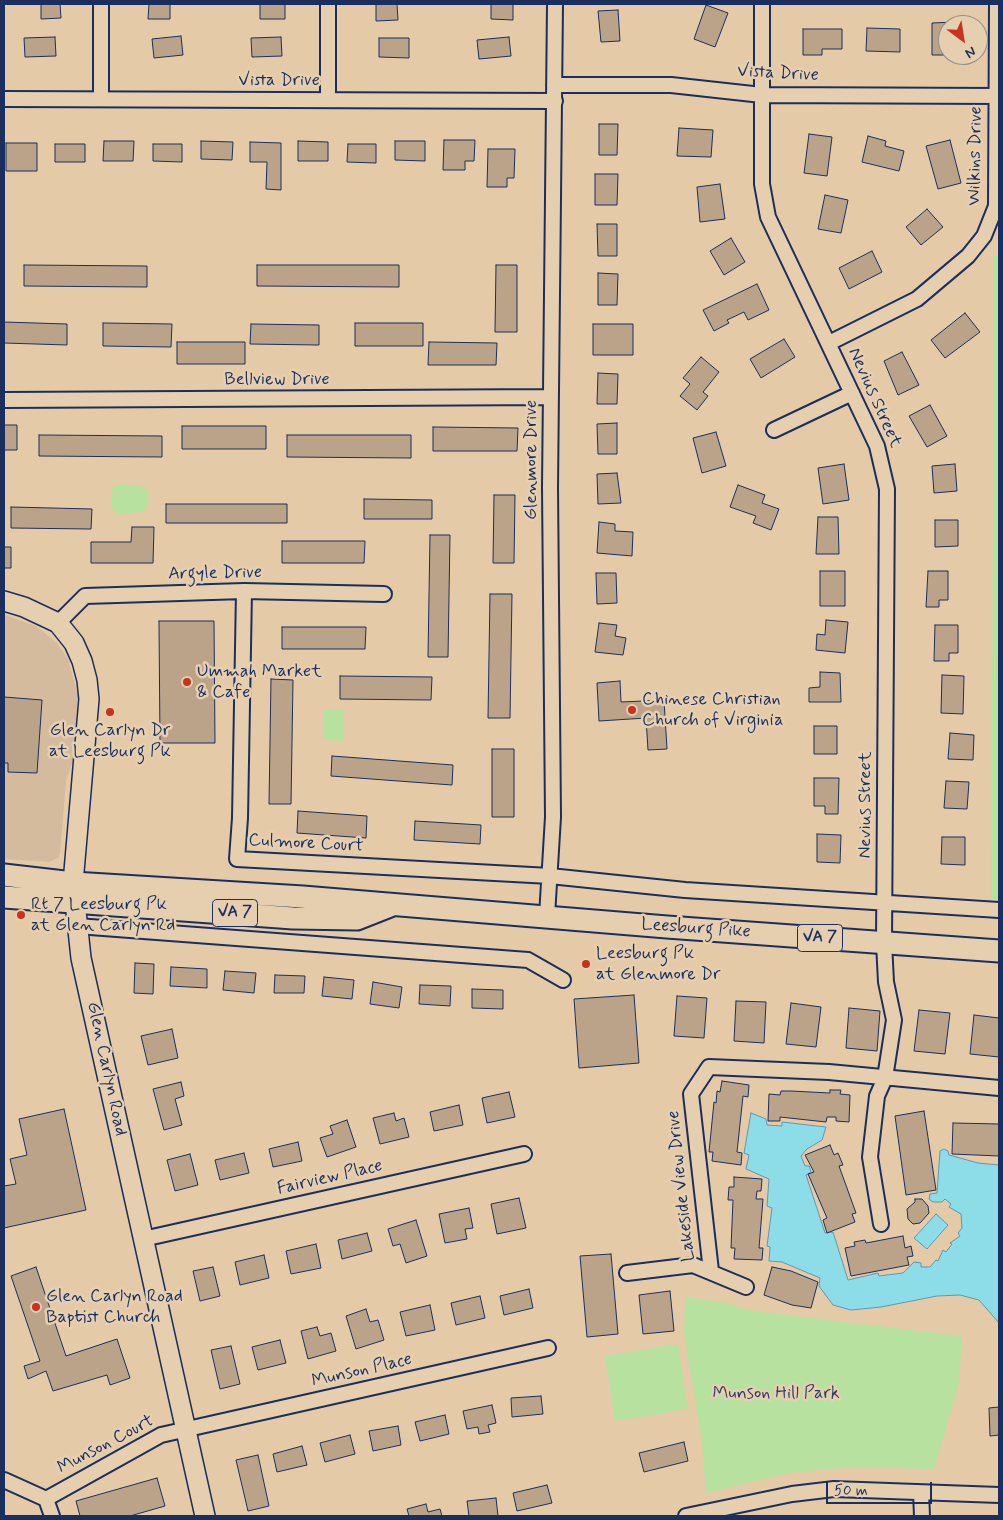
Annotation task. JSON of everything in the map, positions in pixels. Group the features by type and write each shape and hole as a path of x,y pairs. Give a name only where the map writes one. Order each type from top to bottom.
{"main road":[{"name":"Leesburg Pike","path":"4,875 74,893"},
{"name":"Leesburg Pike","path":"4,897 74,893 303,897 884,943 999,950"}],"street":[{"path":"101,4 101,99"},
{"path":"328,4 328,100"},
{"name":"Glenmore Drive","path":"548,916 553,817 550,397 555,4"},
{"name":"Nevius Street","path":"762,4 762,184 768,218 878,446 887,489 884,943"},
{"name":"Wilkins Drive","path":"829,343 917,299 968,256 984,236 996,206 997,4"},
{"name":"Vista Drive","path":"554,85 671,85 762,96 998,96"},
{"name":"Vista Drive","path":"4,98 554,101"},
{"path":"774,430 852,393"},
{"name":"Bellview Drive","path":"4,400 550,397"},
{"name":"Culmore Court","path":"244,591 240,818 237,859 550,876"},
{"name":"Argyle Drive","path":"58,623 85,596 244,591 384,594"},
{"path":"4,601 24,607 58,623"},
{"name":"Glen Carlyn Road","path":"58,623 74,643 82,661 89,699 74,893 77,926 98,1036 205,1516"},
{"path":"550,876 685,890 999,910"},
{"path":"77,926 528,960 563,980"},
{"path":"881,1224 870,1158 877,1096 885,1078 894,1020 886,982 884,943"},
{"name":"Lakeside View Drive","path":"711,1272 691,1094 709,1068 829,1072 999,1088"},
{"name":"Fairview Place","path":"143,1239 524,1154"},
{"name":"Lakeside View Drive","path":"627,1273 693,1266 746,1287"},
{"name":"Munson Place","path":"185,1429 548,1348"},
{"name":"Munson Court","path":"46,1499 161,1435 185,1429"},
{"path":"4,1480 46,1499 52,1516"},
{"path":"686,1516 792,1494 832,1490 999,1495"},
{"path":"921,1493 922,1516"}],"shaded area":[{"path":"4,615 36,626 57,643 68,659 78,695 73,761 66,781 60,853 58,858 49,862 4,859"}],"green space":[{"path":"994,256 999,256 999,902 991,898"},
{"path":"119,484 141,486 149,491 148,507 144,511 119,515 112,509 111,493 112,487"},
{"path":"324,710 344,710 344,741 323,740"},
{"name":"Munson Hill Park","path":"685,1297 728,1303 746,1310 962,1336 959,1384 934,1469 857,1467 794,1472 706,1493 702,1442 684,1332"},
{"path":"678,1344 688,1409 615,1421 605,1356"}],"water":[{"path":"751,1113 766,1119 767,1125 782,1126 782,1122 826,1127 822,1140 807,1149 801,1156 805,1166 809,1166 811,1172 806,1175 825,1233 833,1232 848,1280 878,1273 879,1276 903,1273 914,1262 921,1263 921,1267 930,1267 936,1260 938,1261 943,1250 946,1252 952,1244 950,1243 960,1236 958,1233 962,1228 961,1214 949,1207 951,1204 945,1199 942,1202 933,1202 929,1199 930,1194 937,1193 940,1151 944,1149 948,1151 949,1155 978,1163 999,1165 999,1323 979,1300 960,1295 937,1296 881,1307 851,1310 833,1305 819,1286 820,1278 782,1262 769,1261 770,1247 767,1246 772,1208 767,1206 769,1179 746,1169 749,1155 744,1153"},
{"path":"936,1214 948,1225 927,1249 914,1238"}],"building":[{"path":"41,4 60,4 61,18 41,19"},
{"path":"149,4 170,4 170,19 148,19"},
{"path":"260,4 285,4 285,19 260,19"},
{"path":"376,4 397,4 398,20 376,21"},
{"path":"491,4 513,4 513,20 491,19"},
{"path":"706,5 728,13 715,47 694,39"},
{"path":"618,10 620,41 601,42 598,11"},
{"path":"932,23 938,23 938,55 932,55"},
{"path":"867,28 900,29 900,52 866,51"},
{"path":"803,29 842,29 842,49 822,49 822,55 803,55"},
{"path":"181,36 183,55 154,58 152,39"},
{"path":"55,37 56,56 25,57 24,38"},
{"path":"281,37 282,56 252,57 251,38"},
{"path":"509,37 511,56 479,59 477,40"},
{"path":"379,38 409,38 409,58 379,57"},
{"path":"599,124 618,124 617,155 599,155"},
{"path":"679,128 713,130 711,157 677,156"},
{"path":"809,134 832,137 827,176 804,173"},
{"path":"868,136 886,141 885,146 904,151 899,171 862,162"},
{"path":"444,140 475,140 474,161 465,161 465,170 443,170"},
{"path":"950,140 961,183 938,189 926,146"},
{"path":"104,141 134,141 133,161 103,161"},
{"path":"201,141 233,142 232,160 201,159"},
{"path":"298,141 328,142 328,161 298,161"},
{"path":"395,141 425,141 425,161 395,160"},
{"path":"250,142 281,143 281,190 266,189 267,162 250,162"},
{"path":"6,143 37,143 37,171 6,171"},
{"path":"55,144 85,144 85,162 55,162"},
{"path":"153,144 182,144 182,162 153,161"},
{"path":"348,144 376,144 376,163 347,162"},
{"path":"488,149 515,149 514,178 507,178 507,187 487,187"},
{"path":"595,174 618,174 617,205 595,205"},
{"path":"720,184 725,219 700,222 697,187"},
{"path":"825,195 848,200 841,233 818,229"},
{"path":"927,209 943,227 921,245 906,227"},
{"path":"597,224 617,224 617,256 598,256"},
{"path":"731,238 745,262 724,275 710,251"},
{"path":"872,251 882,272 849,289 839,268"},
{"path":"24,265 147,266 147,287 24,286"},
{"path":"257,265 399,265 399,287 257,286"},
{"path":"496,265 517,265 517,332 495,332"},
{"path":"598,273 618,274 617,305 598,305"},
{"path":"757,284 769,310 748,320 744,312 727,320 729,323 714,331 703,310"},
{"path":"965,313 980,332 945,358 931,340"},
{"path":"4,322 67,324 67,345 4,343"},
{"path":"103,323 172,324 171,347 103,346"},
{"path":"355,323 423,323 423,346 355,346"},
{"path":"251,324 319,325 319,345 250,344"},
{"path":"593,324 633,324 633,355 593,355"},
{"path":"784,339 795,357 761,378 750,359"},
{"path":"177,342 245,342 245,364 177,364"},
{"path":"429,342 497,343 496,365 428,365"},
{"path":"902,352 919,385 898,395 884,361"},
{"path":"701,357 719,372 703,392 708,396 697,410 680,396 690,384 683,378"},
{"path":"598,373 618,374 617,404 597,404"},
{"path":"930,405 947,436 927,447 909,416"},
{"path":"617,423 617,454 598,454 597,424"},
{"path":"4,425 17,425 17,450 4,450"},
{"path":"182,426 266,426 266,449 182,449"},
{"path":"433,427 518,428 517,451 433,451"},
{"path":"716,432 726,466 702,473 693,438"},
{"path":"39,435 162,436 162,457 39,456"},
{"path":"287,435 411,435 411,458 287,457"},
{"path":"844,464 849,500 823,504 818,468"},
{"path":"955,464 957,491 934,493 932,466"},
{"path":"617,473 621,503 598,504 597,474"},
{"path":"738,485 765,495 762,503 779,509 771,530 753,523 756,516 730,507"},
{"path":"494,495 515,495 514,563 493,563"},
{"path":"364,499 432,500 432,519 364,519"},
{"path":"166,504 287,504 287,523 166,523"},
{"path":"11,507 92,509 91,529 11,528"},
{"path":"818,517 838,517 839,554 816,554"},
{"path":"935,520 958,520 958,546 935,547"},
{"path":"599,522 615,524 615,531 633,532 632,556 597,553"},
{"path":"132,527 154,527 153,563 91,563 91,542 131,542"},
{"path":"430,535 450,535 448,657 428,657"},
{"path":"282,541 365,541 364,563 282,563"},
{"path":"4,547 11,547 11,568 4,568"},
{"path":"820,571 845,571 845,606 820,606"},
{"path":"928,571 948,571 948,600 939,600 939,607 926,607"},
{"path":"596,573 616,573 617,603 597,604"},
{"path":"490,594 512,594 510,718 488,718"},
{"path":"826,620 848,622 845,653 816,650 817,634 825,635"},
{"name":"Ummah Market & Cafe","path":"159,621 214,621 215,743 160,743"},
{"path":"599,623 617,625 615,636 626,638 623,655 595,652"},
{"path":"935,625 958,625 958,653 949,653 949,661 934,661"},
{"path":"282,627 366,627 365,649 282,649"},
{"path":"820,672 840,673 841,702 809,702 809,688 820,687"},
{"path":"942,675 964,676 963,714 941,713"},
{"path":"340,676 432,677 431,700 340,699"},
{"path":"271,679 293,680 291,804 269,804"},
{"name":"Chinese Christian Church of Virginia","path":"620,681 621,702 664,700 667,749 648,750 646,718 599,721 597,683"},
{"path":"4,697 42,700 37,773 8,772 8,763 4,763"},
{"path":"814,726 837,726 837,754 814,754"},
{"path":"950,733 974,735 973,760 948,759"},
{"path":"492,749 514,749 514,817 492,817"},
{"path":"332,756 453,765 452,785 331,776"},
{"path":"814,778 839,778 838,814 825,814 825,806 814,806"},
{"path":"946,781 969,782 967,809 944,808"},
{"path":"298,811 367,816 366,838 297,833"},
{"path":"415,821 481,825 480,844 414,840"},
{"path":"817,834 841,835 840,863 817,862"},
{"path":"942,837 965,837 965,865 941,864"},
{"path":"135,963 154,964 153,994 134,993"},
{"path":"171,967 207,969 207,988 170,986"},
{"path":"225,971 256,973 254,993 223,990"},
{"path":"275,975 305,976 304,993 274,993"},
{"path":"324,977 354,980 352,999 322,996"},
{"path":"373,982 402,987 399,1008 370,1004"},
{"path":"420,985 451,986 450,1006 419,1004"},
{"path":"472,989 503,990 503,1009 472,1008"},
{"path":"634,995 639,1063 579,1068 574,999"},
{"path":"677,996 707,998 704,1038 674,1036"},
{"path":"736,1001 766,1002 764,1043 734,1041"},
{"path":"791,1003 821,1007 816,1047 786,1044"},
{"path":"849,1008 880,1011 877,1051 846,1048"},
{"path":"919,1010 950,1013 945,1054 914,1051"},
{"path":"974,1015 999,1018 999,1057 970,1054"},
{"path":"172,1029 178,1058 148,1065 141,1036"},
{"path":"722,1081 749,1085 748,1097 743,1096 737,1152 742,1153 741,1165 712,1161 713,1152 709,1152 714,1102 716,1103 717,1091 720,1092"},
{"path":"181,1082 184,1096 175,1099 182,1125 164,1130 153,1089"},
{"path":"830,1090 841,1090 840,1094 850,1095 849,1122 836,1121 836,1117 827,1117 826,1122 780,1117 780,1121 768,1121 769,1094 780,1095 781,1091 830,1093"},
{"path":"509,1092 515,1117 487,1123 482,1098"},
{"path":"459,1105 463,1125 434,1131 430,1112"},
{"path":"64,1109 86,1210 4,1228 4,1186 16,1184 10,1159 27,1155 19,1119"},
{"path":"924,1111 936,1190 906,1195 895,1116"},
{"path":"394,1113 396,1121 404,1118 409,1137 380,1144 373,1118"},
{"path":"347,1120 356,1147 327,1157 320,1138 333,1134 330,1126"},
{"path":"953,1123 999,1124 999,1156 952,1154"},
{"path":"298,1142 302,1161 273,1167 269,1149"},
{"path":"830,1145 834,1155 838,1153 843,1165 839,1166 856,1213 852,1214 855,1222 827,1233 823,1220 827,1218 808,1174 814,1172 805,1155"},
{"path":"244,1153 249,1173 220,1180 215,1160"},
{"path":"190,1154 198,1185 175,1191 167,1160"},
{"path":"734,1177 762,1179 761,1191 757,1191 756,1199 763,1199 759,1248 763,1248 762,1260 734,1259 735,1248 731,1248 733,1200 728,1200 729,1187 734,1187"},
{"path":"519,1198 526,1228 497,1234 491,1204"},
{"path":"915,1199 922,1199 928,1206 929,1213 920,1223 913,1224 908,1219 907,1209 915,1202"},
{"path":"469,1208 473,1228 465,1229 467,1239 445,1243 439,1214"},
{"path":"416,1220 427,1256 406,1263 400,1244 393,1246 388,1229"},
{"path":"367,1233 372,1251 342,1259 338,1240"},
{"path":"903,1236 905,1248 911,1246 913,1256 907,1257 909,1265 851,1276 845,1248 855,1246 854,1242 865,1240 866,1243"},
{"path":"316,1244 321,1268 291,1274 286,1251"},
{"path":"611,1254 618,1334 587,1337 580,1256"},
{"path":"264,1255 269,1278 240,1285 235,1262"},
{"name":"Glen Carlyn Road Baptist Church","path":"36,1267 66,1356 117,1339 130,1378 110,1385 107,1375 53,1391 46,1371 28,1379 24,1366 40,1361 11,1276"},
{"path":"213,1267 220,1296 200,1301 193,1271"},
{"path":"772,1267 791,1271 818,1282 811,1308 792,1305 764,1295"},
{"path":"529,1289 533,1308 504,1315 500,1296"},
{"path":"670,1291 674,1331 643,1334 639,1295"},
{"path":"480,1296 485,1318 456,1325 451,1303"},
{"path":"430,1305 435,1330 406,1336 400,1312"},
{"path":"366,1309 370,1322 378,1320 384,1340 356,1349 346,1316"},
{"path":"317,1327 320,1336 331,1333 336,1351 308,1359 301,1331"},
{"path":"280,1340 286,1363 258,1370 252,1347"},
{"path":"231,1346 240,1384 220,1389 211,1350"},
{"path":"541,1396 543,1414 512,1417 511,1398"},
{"path":"492,1405 496,1423 488,1425 490,1432 479,1434 478,1427 467,1429 463,1411"},
{"path":"999,1407 999,1435 990,1436 989,1408"},
{"path":"445,1415 449,1434 420,1441 415,1422"},
{"path":"398,1426 401,1445 373,1451 369,1431"},
{"path":"350,1435 355,1454 325,1462 320,1443"},
{"path":"684,1442 688,1461 644,1472 639,1453"},
{"path":"302,1446 307,1465 277,1472 273,1454"},
{"path":"258,1455 269,1506 248,1511 236,1460"},
{"path":"157,1478 165,1506 130,1516 80,1516 76,1501"},
{"path":"547,1485 552,1503 517,1511 513,1493"},
{"path":"496,1498 498,1516 469,1516 467,1501"},
{"path":"426,1504 428,1512 440,1509 442,1516 409,1516 407,1509"}],"place":[{"name":"Ummah Market & Cafe","path":"187,682"},
{"name":"Chinese Christian Church of Virginia","path":"632,710"},
{"name":"Glen Carlyn Dr at Leesburg Pk","path":"110,712"},
{"name":"Rt 7 Leesburg Pk at Glen Carlyn Rd","path":"21,915"},
{"name":"Leesburg Pk at Glenmore Dr","path":"586,964"},
{"name":"Glen Carlyn Road Baptist Church","path":"36,1307"}]}
